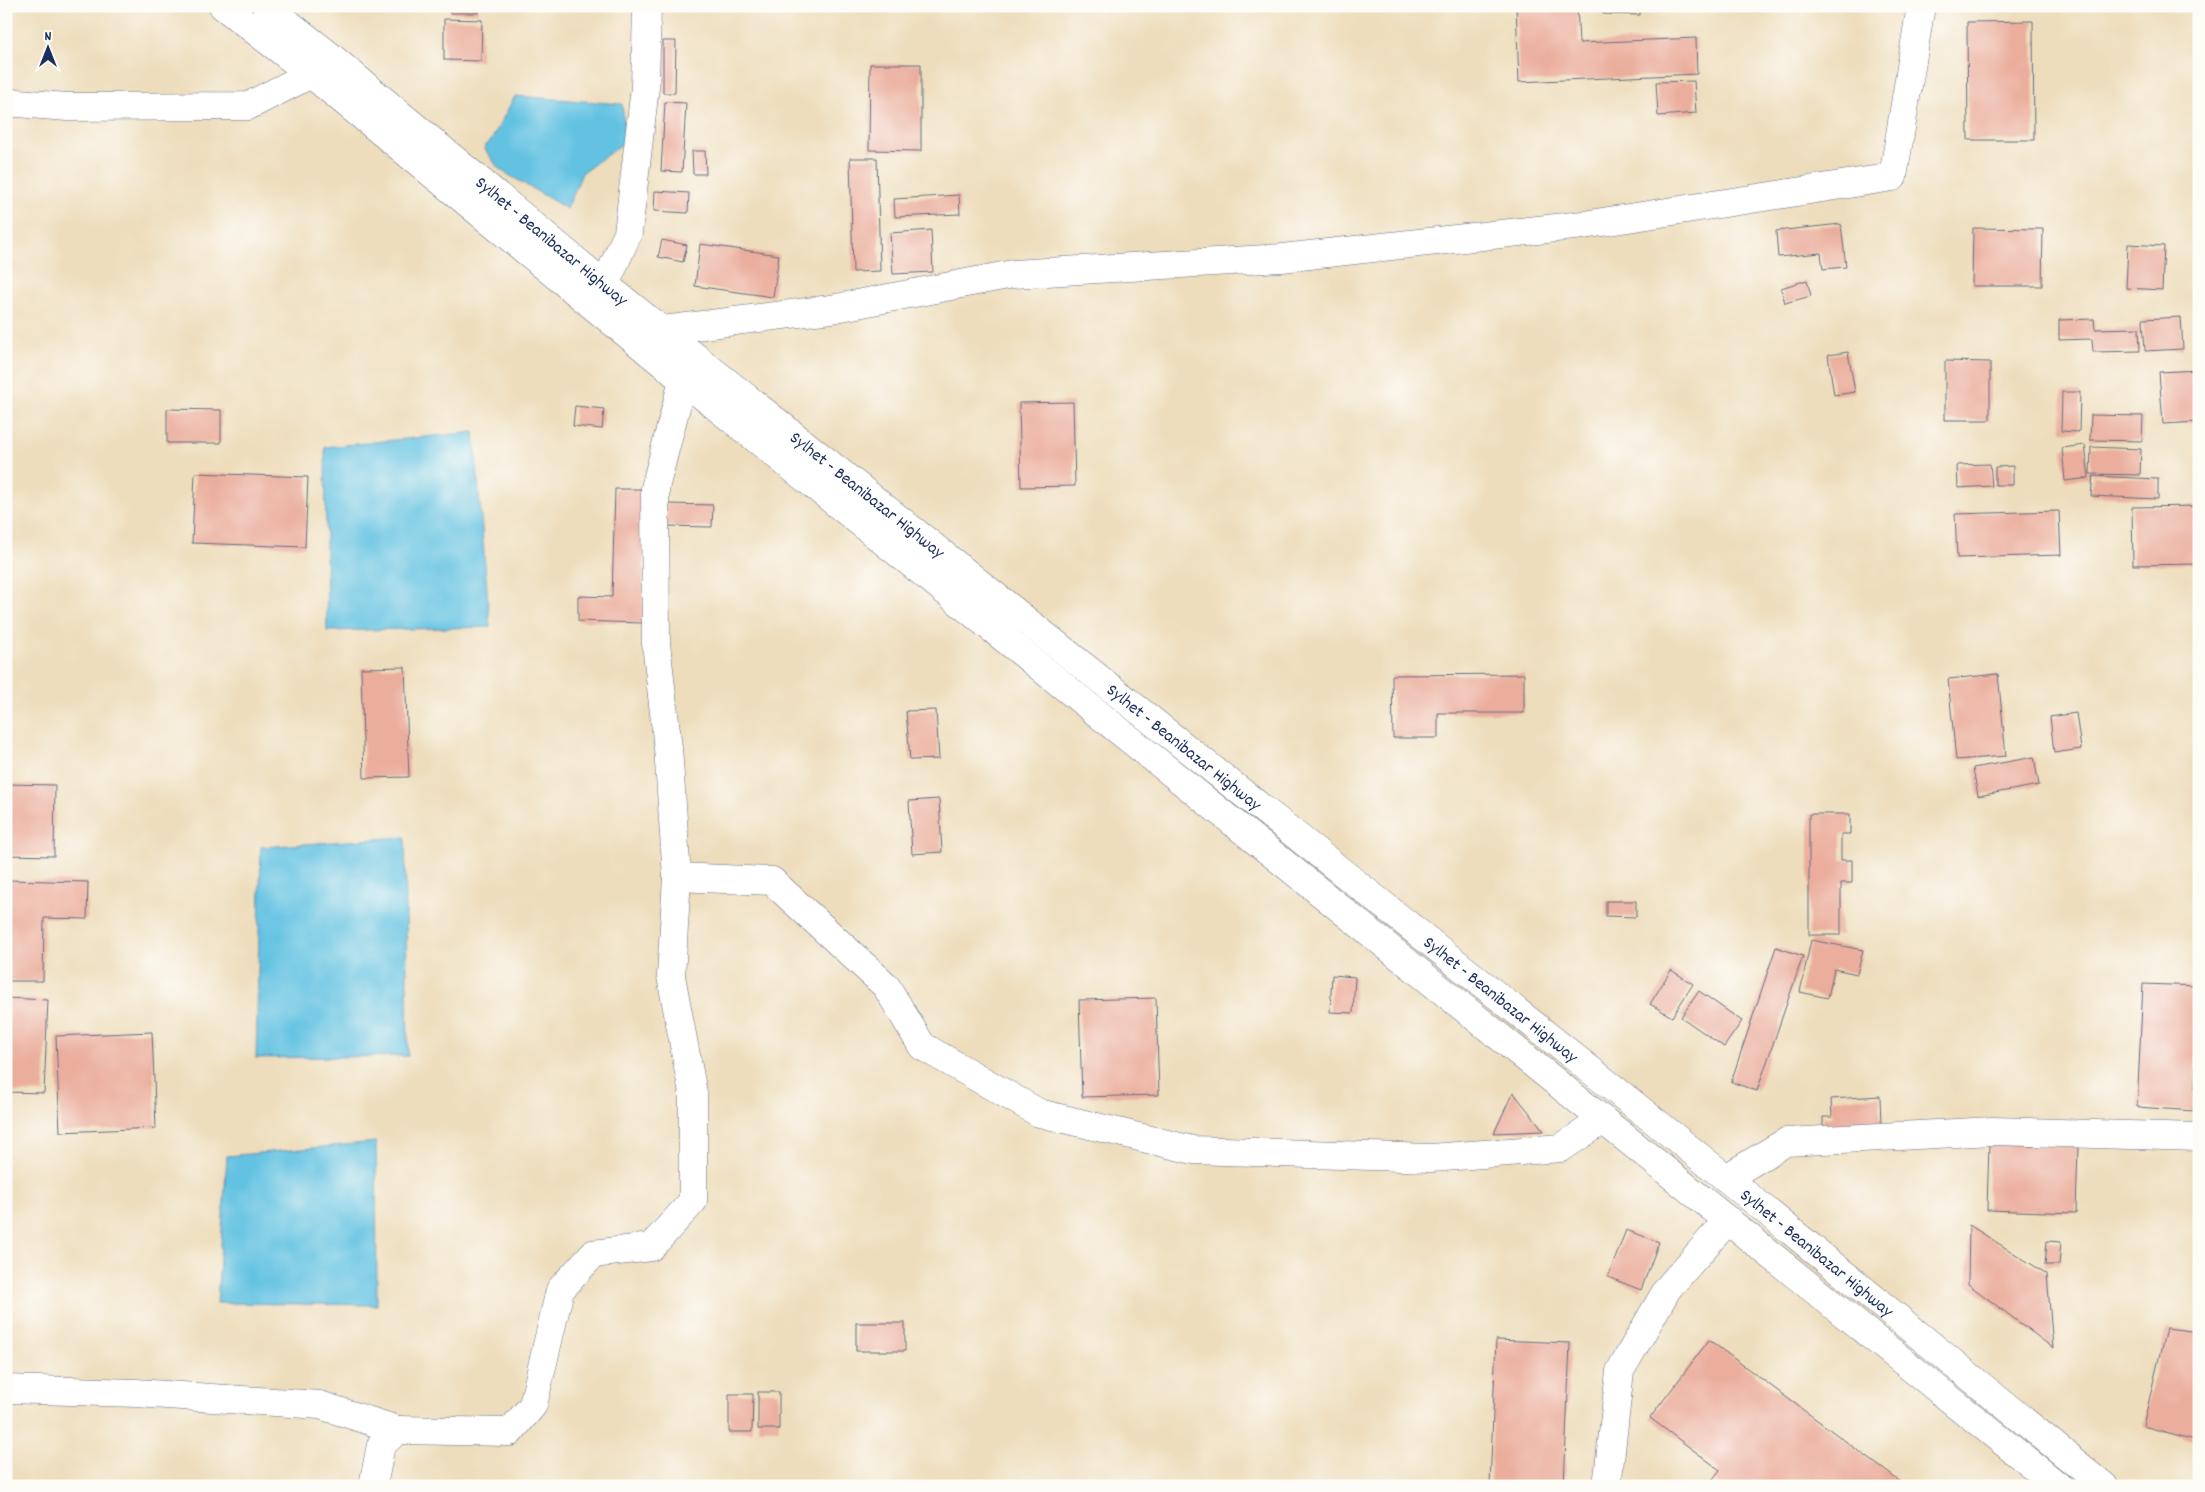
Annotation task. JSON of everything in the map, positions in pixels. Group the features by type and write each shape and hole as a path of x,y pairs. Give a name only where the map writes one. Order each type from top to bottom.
{"street":[{"name":"Sylhet - Beanibazar Highway","path":"223,6 311,74 683,380 2058,1486"},
{"name":"Sylhet - Beanibazar Highway","path":"266,6 325,52 605,285 1726,1178 2104,1486"},
{"path":"605,285 628,233 644,87 647,6"},
{"path":"663,330 831,310 1013,274 1282,258 1583,225 1893,177 1922,6"},
{"path":"6,102 67,107 248,106 311,74"},
{"path":"6,1389 136,1393 320,1405 398,1430 510,1432 533,1404 560,1290 593,1254 651,1246 693,1200 693,1093 670,976 677,877 668,748 656,643 655,488 683,380"},
{"path":"677,877 772,881 886,986 922,1046 1039,1113 1193,1150 1431,1158 1561,1148 1603,1120"},
{"path":"1726,1178 1786,1142 1993,1131 2199,1136"},
{"path":"1607,1486 1620,1371 1668,1288 1728,1220"},
{"path":"373,1486 381,1445 398,1430"}],"water":[{"path":"515,96 622,104 626,141 582,173 567,209 499,169 484,148 492,139"},
{"path":"474,432 490,627 327,631 325,447"},
{"path":"405,837 408,1056 256,1058 261,847"},
{"path":"376,1142 377,1305 217,1303 227,1156"}],"building":[{"path":"450,6 478,6 478,13 450,13"},
{"path":"1516,6 1577,6 1579,43 1696,38 1697,74 1519,82"},
{"path":"1603,6 1640,6 1640,15 1603,14"},
{"path":"444,19 482,20 481,61 444,60"},
{"path":"2033,21 2034,140 1968,140 1967,22"},
{"path":"663,41 676,41 675,93 663,93"},
{"path":"870,64 921,64 921,151 869,150"},
{"path":"1694,81 1696,113 1658,116 1656,82"},
{"path":"665,102 686,103 682,172 661,171"},
{"path":"692,151 705,151 706,174 693,174"},
{"path":"850,158 877,158 880,271 853,272"},
{"path":"655,191 689,193 688,213 654,211"},
{"path":"959,195 960,214 895,217 894,199"},
{"path":"1841,224 1846,267 1823,269 1821,253 1778,257 1776,231"},
{"path":"1973,228 2043,229 2042,286 1972,286"},
{"path":"931,230 933,272 893,274 890,233"},
{"path":"662,240 687,245 683,262 658,257"},
{"path":"700,244 779,255 773,297 695,286"},
{"path":"2128,244 2164,246 2162,290 2126,288"},
{"path":"1807,280 1811,296 1785,303 1781,288"},
{"path":"2181,317 2183,349 2145,351 2143,319"},
{"path":"2094,319 2095,329 2139,328 2140,351 2093,352 2092,339 2059,340 2059,320"},
{"path":"1848,352 1855,392 1834,395 1828,355"},
{"path":"1945,361 1990,362 1990,420 1945,420"},
{"path":"2199,370 2199,422 2163,424 2159,372"},
{"path":"2062,392 2080,392 2079,432 2061,431"},
{"path":"1073,402 1075,486 1021,487 1019,403"},
{"path":"575,406 604,409 602,429 573,426"},
{"path":"167,409 221,410 221,443 167,443"},
{"path":"2091,415 2143,416 2142,441 2090,440"},
{"path":"2085,445 2089,478 2065,481 2062,448"},
{"path":"2091,447 2141,449 2140,475 2090,474"},
{"path":"1990,464 1992,486 1958,488 1957,465"},
{"path":"2013,466 2013,485 1995,485 1995,467"},
{"path":"195,473 308,477 305,547 192,543"},
{"path":"2093,476 2158,479 2158,499 2091,496"},
{"path":"615,489 646,489 642,623 578,621 578,596 612,597"},
{"path":"666,504 713,505 712,527 666,526"},
{"path":"2199,506 2199,564 2133,565 2132,507"},
{"path":"2059,511 2061,555 1957,558 1955,514"},
{"path":"405,667 409,777 364,778 361,668"},
{"path":"1524,674 1524,713 1438,713 1438,738 1393,738 1392,675"},
{"path":"1998,674 2006,756 1956,760 1948,679"},
{"path":"936,710 939,759 910,760 906,711"},
{"path":"2076,713 2081,749 2054,753 2050,717"},
{"path":"2034,757 2039,785 1978,796 1973,768"},
{"path":"6,784 55,785 54,856 6,855"},
{"path":"939,799 942,852 912,854 909,801"},
{"path":"1809,814 1850,814 1850,834 1841,834 1841,860 1852,860 1852,883 1841,883 1841,935 1809,935"},
{"path":"6,880 88,882 87,919 44,918 43,981 6,981"},
{"path":"1606,901 1636,901 1636,917 1606,916"},
{"path":"1811,940 1863,950 1857,974 1834,969 1828,998 1800,992"},
{"path":"1776,947 1803,956 1757,1091 1731,1082"},
{"path":"1671,970 1693,984 1672,1017 1650,1004"},
{"path":"1332,975 1355,977 1353,1013 1330,1012"},
{"path":"2143,984 2199,986 2194,1111 2137,1107"},
{"path":"1699,991 1742,1021 1724,1047 1681,1017"},
{"path":"6,998 48,1000 44,1093 6,1092"},
{"path":"1156,998 1159,1095 1082,1097 1079,1000"},
{"path":"152,1032 156,1128 60,1132 56,1036"},
{"path":"1513,1092 1544,1131 1494,1133"},
{"path":"1880,1096 1881,1125 1823,1128 1823,1117 1832,1117 1831,1099"},
{"path":"1989,1143 2078,1146 2076,1213 1987,1210"},
{"path":"1969,1225 2047,1274 2053,1348 1968,1284"},
{"path":"1626,1230 1659,1242 1641,1290 1608,1277"},
{"path":"2047,1241 2061,1242 2059,1265 2045,1265"},
{"path":"856,1323 905,1323 905,1351 856,1351"},
{"path":"2166,1328 2199,1332 2199,1441 2143,1426"},
{"path":"1496,1340 1570,1343 1564,1486 1490,1486"},
{"path":"1709,1340 1906,1486 1720,1486 1712,1480 1720,1470 1650,1418"},
{"path":"758,1392 779,1392 779,1429 758,1429"},
{"path":"729,1394 753,1394 752,1432 729,1432"}]}
